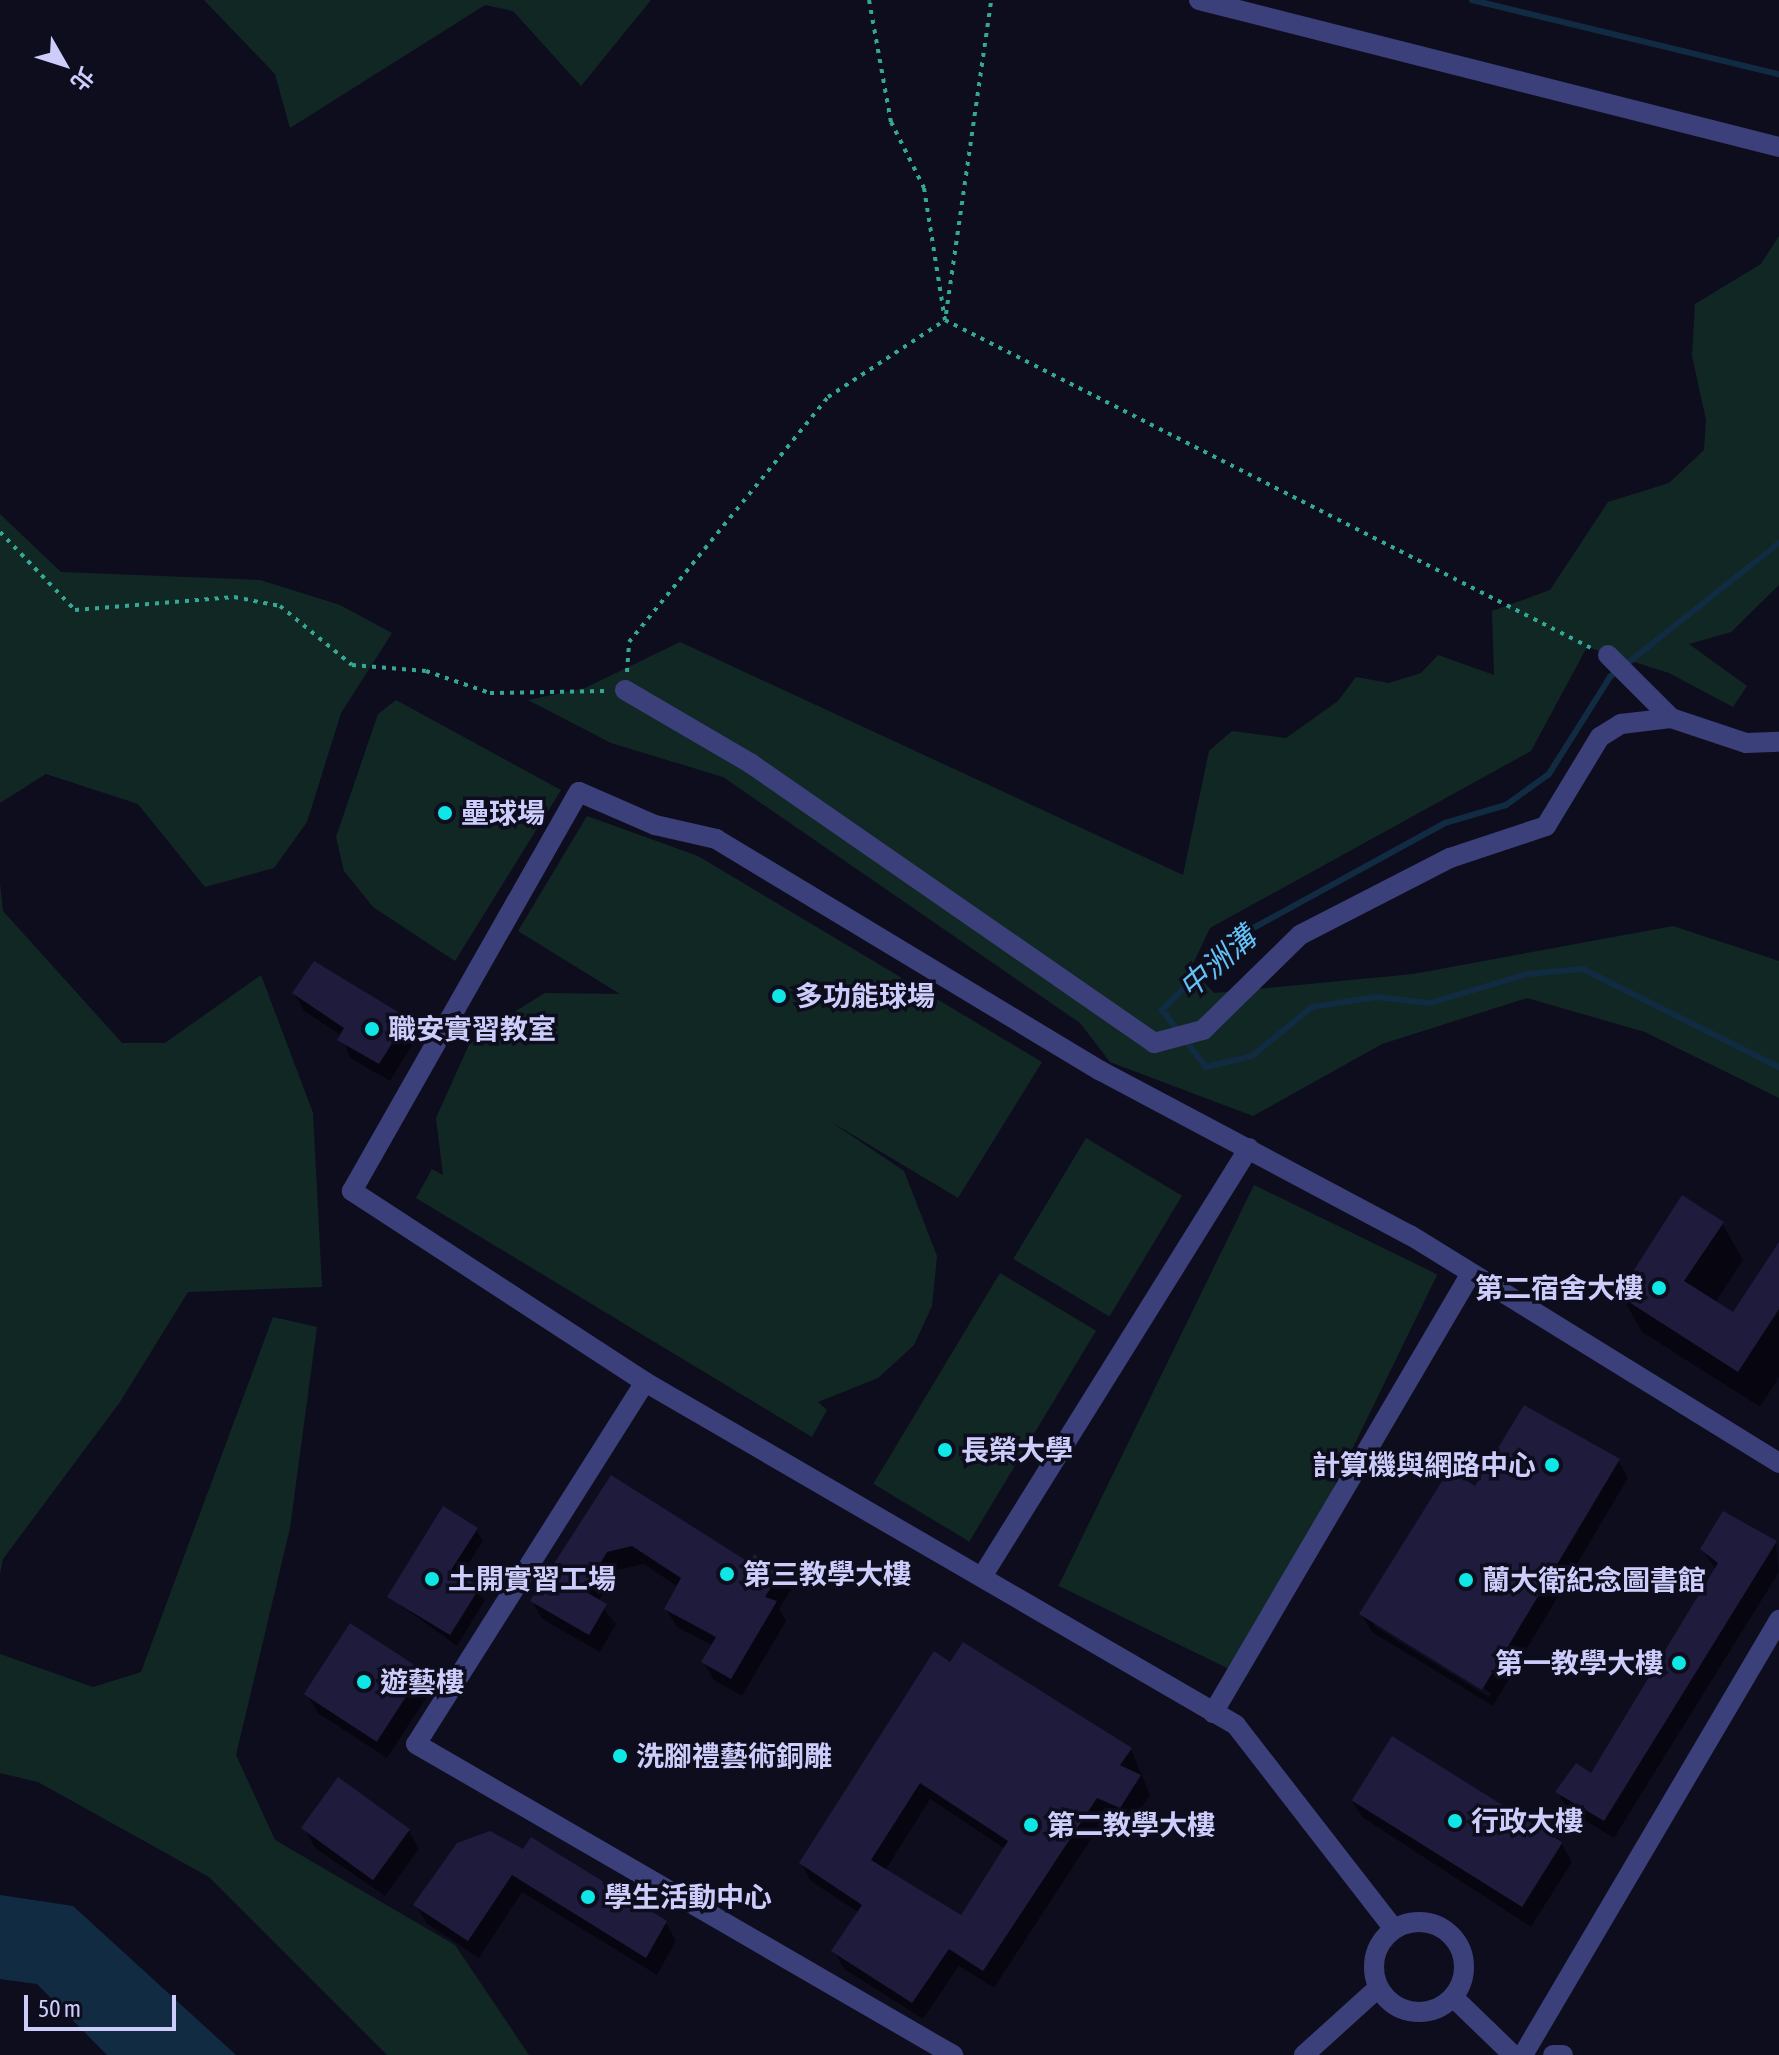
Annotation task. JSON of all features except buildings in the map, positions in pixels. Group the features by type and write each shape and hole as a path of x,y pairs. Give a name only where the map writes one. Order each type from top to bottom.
{"street":[{"path":"1199,0 1779,147"},
{"path":"1608,655 1648,703 1671,718 1746,743 1779,742"},
{"path":"625,690 750,763 1154,1043 1203,1030 1300,935 1450,858 1546,826 1600,737 1621,724 1671,718"},
{"path":"1394,1929 1236,1725 983,1575 645,1382 352,1191 579,792 655,825 716,839 1101,1071 1249,1148 1470,1275 1779,1463"},
{"path":"983,1575 1249,1148"},
{"path":"1213,1713 1470,1275"},
{"path":"645,1382 416,1744 953,2055"},
{"path":"1523,2055 1779,1620"},
{"path":"1416,1922 1449,1933 1465,1964 1453,1997 1422,2013 1405,2011 1378,1988 1376,1953 1394,1929 1416,1922"},
{"path":"1304,2055 1378,1988"},
{"path":"1453,1997 1513,2055"},
{"path":"1553,2055 1563,2055"}],"path":[{"path":"869,0 891,122 924,188 945,320"},
{"path":"0,532 75,610 234,597 280,606 352,665 426,671 490,693 625,690 629,642 828,397 945,320 991,0"},
{"path":"945,320 1608,655"}],"green space":[{"path":"204,0 651,0 581,86 513,11 485,5 290,128 275,74"},
{"path":"1779,236 1779,585 1731,632 1689,644 1747,686 1733,707 1669,673 1587,647 1531,751 1210,928 1191,968 1214,993 1413,974 1673,926 1779,961 1779,1098 1645,1032 1527,998 1382,1044 1253,1116 1110,1062 1080,1023 723,777 611,743 528,700 585,688 680,642 1183,875 1209,751 1232,731 1286,738 1338,701 1356,677 1389,683 1421,673 1438,655 1494,675 1492,611 1550,590 1608,502 1669,483 1704,450 1706,420 1692,356 1695,304 1761,264"},
{"path":"0,514 61,572 260,580 340,605 392,633 341,713 307,822 274,868 205,887 138,804 46,774 0,803"},
{"name":"壘球場","path":"396,700 561,790 455,961 373,907 344,871 336,837 378,714"},
{"path":"587,816 698,856 1042,1062 958,1198 828,1120 904,1171 937,1256 932,1306 914,1345 878,1378 818,1402 827,1410 812,1437 416,1198 432,1169 443,1175 436,1118 472,1038 545,993 620,994 518,931"},
{"path":"0,883 3,911 122,1043 165,1043 261,975 313,1113 322,1287 188,1292 120,1402 3,1559 0,1574"},
{"path":"1086,1138 1182,1196 1109,1317 1013,1259"},
{"path":"1254,1185 1437,1274 1242,1675 1058,1586"},
{"path":"1000,1273 1096,1331 969,1542 873,1484"},
{"path":"273,1317 317,1327 290,1528 236,1755 275,1840 455,1945 529,2055 387,2055 209,1877 38,1782 0,1773 0,1654 93,1687 141,1672"}],"water":[{"path":"0,1895 73,1906 236,2055 107,2055 37,1984 0,1979"}],"waterway":[{"path":"1472,0 1779,74"},
{"name":"中洲溝","path":"1779,543 1610,677 1549,774 1506,805 1445,823 1235,938 1162,1010 1206,1067 1252,1056 1312,1007 1376,997 1430,1003 1527,974 1583,969 1779,1067"}],"place":[{"name":"壘球場","path":"445,813"},
{"name":"多功能球場","path":"779,996"},
{"name":"職安實習教室","path":"372,1029"},
{"name":"第二宿舍大樓","path":"1659,1288"},
{"name":"長榮大學","path":"945,1450"},
{"name":"計算機與網路中心","path":"1552,1465"},
{"name":"第三教學大樓","path":"727,1574"},
{"name":"土開實習工場","path":"432,1579"},
{"name":"蘭大衛紀念圖書館","path":"1466,1580"},
{"name":"第一教學大樓","path":"1679,1663"},
{"name":"遊藝樓","path":"364,1682"},
{"name":"洗腳禮藝術銅雕","path":"620,1756"},
{"name":"行政大樓","path":"1455,1821"},
{"name":"第二教學大樓","path":"1031,1825"},
{"name":"學生活動中心","path":"588,1897"}]}
